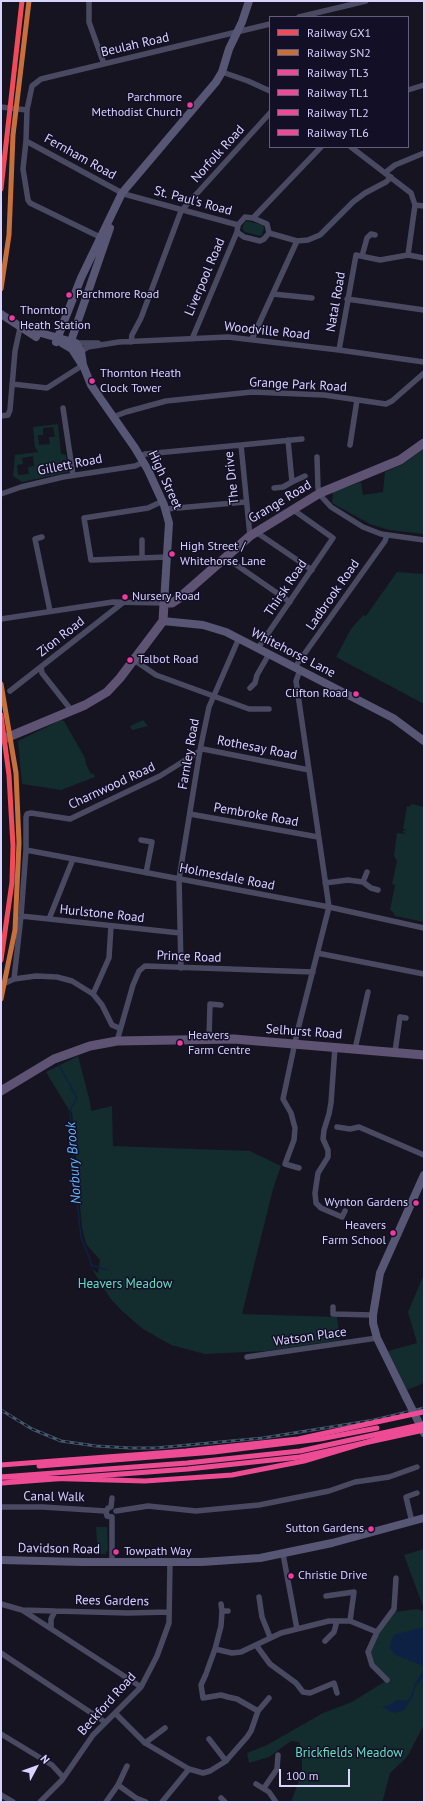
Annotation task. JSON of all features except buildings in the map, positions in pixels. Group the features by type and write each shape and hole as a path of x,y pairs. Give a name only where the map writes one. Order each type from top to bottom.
{"main road":[{"path":"57,340 66,315 103,239 122,193 206,96 222,72 229,49 243,20 249,1"},
{"path":"1,314 20,328 32,333 36,337 71,343 103,239"},
{"path":"66,315 78,320"},
{"name":"High Street","path":"71,343 81,351 83,365"},
{"name":"High Street","path":"71,343 72,349 83,365 91,385 142,459 164,505 169,527 163,621"},
{"name":"Grange Road","path":"164,603 175,601 253,534 292,509 320,493 400,460 424,443"},
{"path":"1,740 72,711 93,701 107,692 134,660 163,621"},
{"name":"Whitehorse Lane","path":"163,621 209,626 239,638 393,718 424,741"},
{"name":"Selhurst Road","path":"1,1091 54,1059 85,1048 116,1040 209,1039 295,1044 424,1055"},
{"path":"424,1175 380,1273 373,1315 373,1323 377,1338 424,1433"},
{"name":"Davidson Road","path":"1,1560 112,1562 226,1561 283,1554 352,1538 424,1518"}],"street":[{"path":"89,1 89,22 104,64"},
{"path":"303,16 351,3 366,1"},
{"name":"Beulah Road","path":"25,110 32,86 37,80 269,24"},
{"path":"222,72 248,81 269,92"},
{"path":"409,90 424,85"},
{"path":"2,107 25,110 26,141 23,169 30,203 103,239"},
{"name":"Norfolk Road","path":"131,342 132,335 141,318 173,229 182,210 269,114"},
{"name":"Fernham Road","path":"26,141 122,193"},
{"path":"320,148 253,218 267,224 269,233 297,241 308,240 320,235 353,202 365,193 386,182 391,177"},
{"path":"352,148 386,172 411,193 415,205 408,255"},
{"path":"386,172 395,165 424,153"},
{"name":"St. Paul's Road","path":"122,193 238,225 245,217 253,218"},
{"path":"415,205 424,206"},
{"name":"Liverpool Road","path":"192,339 237,232 238,225"},
{"name":"St. Paul's Road","path":"237,232 244,237 260,241 266,238 269,233"},
{"path":"375,235 371,234 367,238 362,256 380,260 408,255 424,258"},
{"path":"252,339 297,241"},
{"name":"Natal Road","path":"339,350 355,257 357,255 362,256"},
{"path":"273,294 312,298"},
{"path":"347,299 424,310"},
{"path":"1,416 6,416 9,413 15,351 20,328"},
{"name":"Woodville Road","path":"71,343 131,342 214,337 252,339 424,362"},
{"name":"Woodville Road","path":"81,351 88,347 107,343"},
{"path":"12,384 47,388 83,365"},
{"name":"Grange Park Road","path":"113,417 166,401 252,392 324,395 387,404 424,373"},
{"path":"350,445 357,400"},
{"path":"63,408 73,475"},
{"path":"241,445 302,439"},
{"path":"288,440 292,482"},
{"name":"The Drive","path":"142,459 145,454 241,445 246,502 253,534"},
{"path":"317,457 318,485 320,493 327,503 336,511 363,527 387,536 424,540"},
{"name":"Gillett Road","path":"1,494 22,486 73,475 135,466 142,459"},
{"path":"274,488 283,487 305,476"},
{"path":"168,557 91,560 84,518 164,505 246,502"},
{"name":"Thirsk Road","path":"258,648 332,540 332,537 292,509"},
{"path":"253,534 312,570"},
{"name":"Ladbrook Road","path":"298,669 387,536"},
{"path":"42,537 35,539 50,611"},
{"path":"142,540 142,558"},
{"path":"225,557 290,602"},
{"path":"1,619 125,601 164,603"},
{"name":"Zion Road","path":"10,691 125,601"},
{"name":"Farnley Road","path":"180,968 179,879 200,750 206,720 214,695 239,638"},
{"path":"250,688 255,683 257,675 269,654"},
{"path":"134,660 152,673 249,709 269,709"},
{"path":"42,667 42,673 72,711"},
{"path":"298,669 296,681 329,907 283,1099 291,1113 295,1128 294,1140 283,1163 299,1168"},
{"name":"Rothesay Road","path":"200,750 309,770"},
{"name":"Charnwood Road","path":"26,850 27,814 31,813 70,819 160,776 200,750"},
{"name":"Pembroke Road","path":"190,814 318,837"},
{"path":"141,840 152,842 146,873"},
{"path":"14,979 22,916 26,850"},
{"name":"Holmesdale Road","path":"26,850 329,907 424,928"},
{"path":"49,919 73,859"},
{"path":"363,882 367,872"},
{"path":"325,883 348,880 363,882 371,888 378,890"},
{"name":"Hurlstone Road","path":"22,916 180,934"},
{"path":"93,994 109,958 111,926"},
{"path":"317,953 424,974"},
{"name":"Prince Road","path":"116,1040 133,985 142,968 145,966 313,972"},
{"path":"1,985 14,979 36,976 62,978 80,984 93,994 102,1005 112,1025 119,1028"},
{"path":"355,1049 368,992"},
{"path":"209,1039 210,1004 221,1005"},
{"path":"395,1052 400,1017 406,1018"},
{"path":"335,1047 331,1103 324,1130 324,1139 328,1150 328,1157 318,1173 315,1193 316,1203 321,1208 342,1217 345,1211"},
{"path":"340,1129 359,1127 424,1155"},
{"path":"333,1307 333,1314 373,1315"},
{"name":"Watson Place","path":"247,1356 377,1338"},
{"path":"111,1507 116,1511 148,1506 196,1511 259,1505 329,1491 355,1482 389,1477 417,1467"},
{"path":"412,1522 406,1498 417,1493"},
{"path":"112,1498 111,1507 106,1511 107,1516 112,1517"},
{"name":"Canal Walk","path":"1,1507 106,1511"},
{"path":"112,1562 112,1517 116,1515 116,1511"},
{"path":"283,1554 296,1629"},
{"name":"Beckford Road","path":"40,1802 63,1777 93,1735 141,1687 158,1656 166,1635 169,1612 170,1562"},
{"path":"387,1680 372,1665 368,1652 377,1632 394,1609 396,1578"},
{"path":"326,1596 354,1592 350,1621"},
{"path":"259,1596 262,1617 270,1637"},
{"name":"Rees Gardens","path":"1,1604 22,1610 128,1614 169,1612"},
{"path":"221,1604 225,1611 215,1649 201,1685 203,1698 220,1695 237,1699 258,1711"},
{"name":"Rees Gardens","path":"22,1610 141,1687"},
{"path":"51,1628 51,1619 54,1611"},
{"path":"215,1649 237,1653 246,1651 270,1637 329,1621 350,1621 377,1632"},
{"path":"325,1640 334,1632 337,1621"},
{"path":"256,1645 270,1664 296,1683 303,1692 310,1693 334,1683 337,1693"},
{"path":"1,1653 105,1722"},
{"path":"115,1713 145,1743 189,1769 203,1773 216,1769 226,1761 251,1731 258,1711 270,1698"},
{"path":"145,1743 165,1728"},
{"path":"1,1734 52,1765 63,1777"},
{"path":"209,1738 226,1761"},
{"path":"264,1788 277,1769 278,1755"},
{"path":"106,1802 118,1785 127,1766"},
{"path":"162,1802 189,1769"},
{"path":"256,1784 269,1792 276,1802"},
{"path":"118,1785 136,1798 146,1802"},
{"path":"1,1795 13,1802"}],"green space":[{"path":"247,221 263,225 264,228 261,236 245,232 242,228"},
{"path":"58,424 61,454 66,455 68,472 22,482 13,476 15,455 38,452 35,447 33,427","holes":["53,427 55,437 49,437 50,444 39,445 38,435 43,435 43,428","33,456 34,466 28,467 29,474 18,475 17,465 23,464 22,458"]},
{"path":"424,449 424,534 389,530 370,524 332,503 333,492 361,482 363,495 383,492 385,472 403,464"},
{"path":"397,572 424,574 424,704 336,657 351,629 363,615 366,616"},
{"path":"61,720 64,721 85,758 91,774 93,773 95,777 61,790 22,784 18,741"},
{"path":"143,720 148,726 132,730 130,726"},
{"path":"412,804 424,807 424,922 395,916 390,910 395,885 392,884 397,861 394,856 397,833 406,834 402,831 407,830 403,829 407,806 409,807"},
{"name":"Heavers Meadow","path":"78,1056 91,1111 112,1106 113,1146 250,1151 281,1166 273,1189 242,1314 337,1317 340,1340 266,1351 205,1354 171,1345 143,1329 122,1311 110,1298 92,1269 98,1273 100,1260 86,1244 82,1228 72,1112 69,1110 46,1072"},
{"path":"424,1274 424,1383 407,1390 388,1351 417,1343 408,1312"},
{"path":"96,1527 107,1527 108,1550 105,1554 98,1554"},
{"path":"424,1549 424,1609 404,1555"},
{"name":"Brickfields Meadow","path":"417,1609 424,1611 424,1725 407,1757 390,1773 382,1802 291,1802 302,1772 302,1750 299,1742 291,1741 269,1757 249,1763 247,1753 267,1745 323,1713 352,1702 384,1682 386,1680 373,1665 366,1651 395,1612"}],"water":[{"path":"420,1628 424,1629 424,1668 421,1665 396,1655 390,1649 394,1635"},
{"path":"424,1669 424,1676 415,1687 413,1696 404,1710 394,1713 382,1707 390,1705 397,1700 406,1701 410,1698 415,1684"}],"waterway":[{"name":"Norbury Brook","path":"59,1065 77,1098 70,1111 75,1182 81,1237 91,1262 91,1267"},
{"name":"Norbury Brook","path":"92,1265 107,1270"}],"railway":[{"path":"1,1410 32,1429 61,1441 96,1446 156,1448 263,1438 374,1420 424,1408"}],"rail line":[{"name":"GX1","path":"1,189 22,1"},
{"name":"SN2","path":"1,289 9,235 13,135 29,1"},
{"name":"SN2","path":"1,684 16,773 19,843 15,930 1,999"},
{"name":"GX1","path":"1,715 9,775 13,846 12,882 1,960"},
{"name":"TL2","path":"1,1465 186,1451 298,1439 423,1412"},
{"name":"TL1","path":"1,1477 187,1463 300,1451 424,1424"},
{"name":"TL3","path":"1,1477 145,1481 232,1475 304,1461 424,1425"},
{"name":"TL3","path":"39,1466 214,1452 320,1439 377,1428"},
{"name":"TL6","path":"2,1483 188,1469 300,1457 424,1430"}],"place":[{"name":"Parchmore Methodist Church","path":"190,105"},
{"name":"Parchmore Road","path":"69,295"},
{"name":"Thornton Heath Station","path":"12,318"},
{"name":"Thornton Heath Clock Tower","path":"92,381"},
{"name":"High Street / Whitehorse Lane","path":"172,554"},
{"name":"Nursery Road","path":"125,597"},
{"name":"Talbot Road","path":"130,660"},
{"name":"Clifton Road","path":"356,694"},
{"name":"Heavers Farm Centre","path":"180,1043"},
{"name":"Wynton Gardens","path":"416,1203"},
{"name":"Heavers Farm School","path":"393,1233"},
{"name":"Sutton Gardens","path":"371,1529"},
{"name":"Towpath Way","path":"116,1552"},
{"name":"Christie Drive","path":"291,1576"}]}
